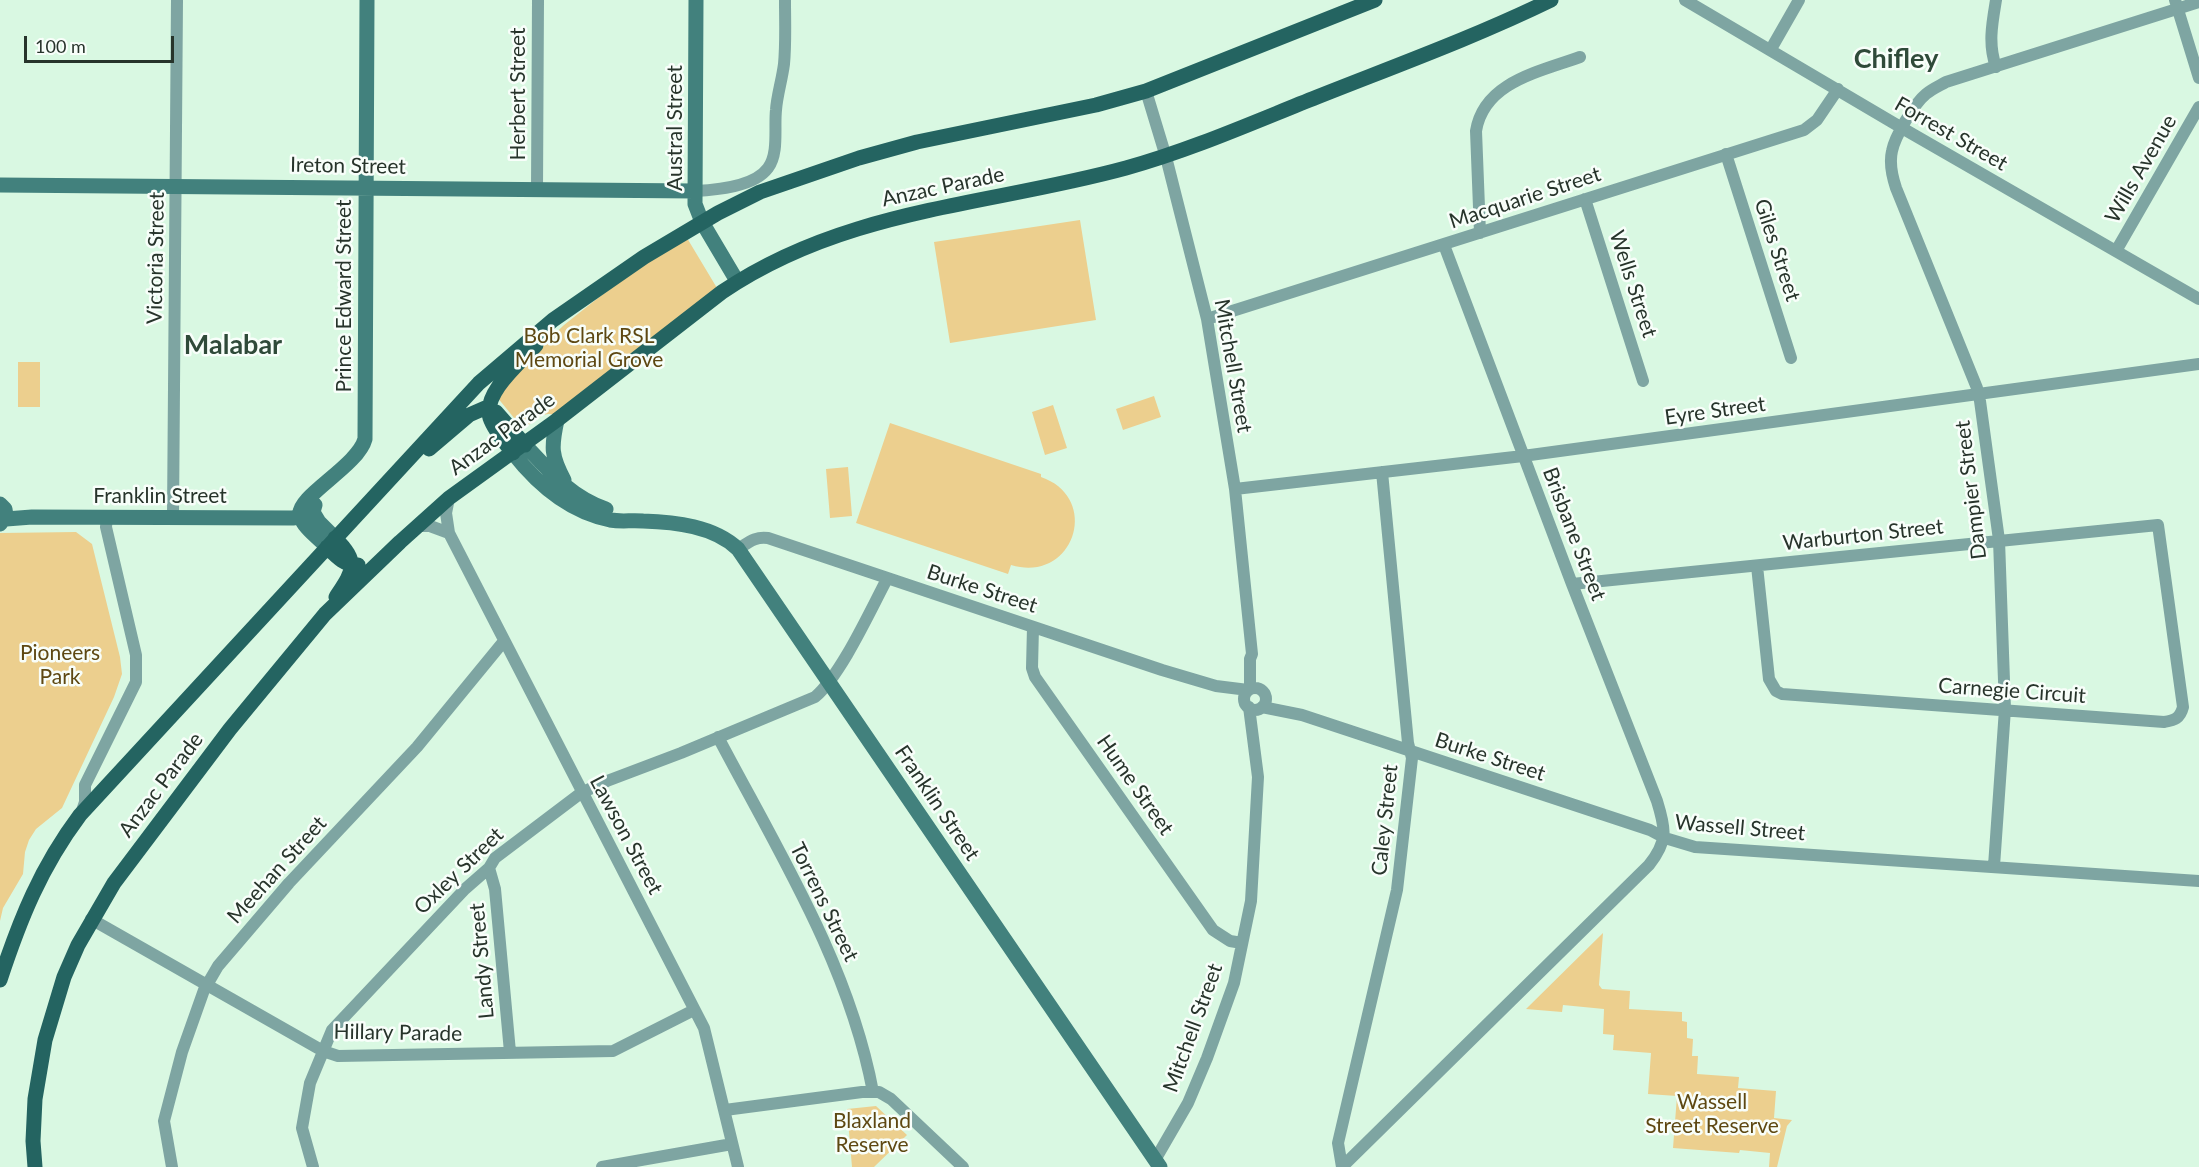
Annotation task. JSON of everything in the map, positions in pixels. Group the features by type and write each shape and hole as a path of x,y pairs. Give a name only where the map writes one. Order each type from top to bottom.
{"main road":[{"name":"Anzac Parade","path":"0,980 16,930 32,892 61,841 80,815 488,375 553,320 644,257 702,222 760,192 859,158 966,131 1096,105 1146,91 1375,0"},
{"name":"Anzac Parade","path":"35,1167 33,1141 35,1099 45,1040 64,976 92,919 120,875 230,729 325,615 400,542 450,498 558,420 738,281 798,250 858,227 900,216 1072,181 1166,157 1440,49 1551,0"},
{"path":"489,409 493,396 502,382 535,346 553,320"},
{"path":"395,474 475,411 489,409 496,412 519,449"},
{"path":"331,543 341,560 352,566 364,563 400,542"},
{"path":"325,615 346,582 352,566"}],"street":[{"name":"Victoria Street","path":"173,517 177,0"},
{"name":"Prince Edward Street","path":"307,514 303,504 359,453 365,439 367,0"},
{"name":"Herbert Street","path":"537,189 538,0"},
{"name":"Austral Street","path":"696,0 695,191 697,210 738,281"},
{"path":"695,191 750,181 762,175 770,166 775,143 776,107 784,65 785,0"},
{"name":"Forrest Street","path":"1685,0 2199,299"},
{"path":"1771,49 1799,0"},
{"path":"1996,0 1991,44 1996,66"},
{"path":"1902,128 1927,93 1946,82 2176,4 2199,2"},
{"path":"2176,4 2199,78"},
{"path":"1480,233 1476,131 1484,106 1496,93 1511,84 1581,57"},
{"name":"Macquarie Street","path":"1207,319 1804,130 1817,120 1838,89"},
{"name":"Mitchell Street","path":"1146,91 1166,157 1207,319 1235,489 1252,654 1256,660 1255,698 1259,749 1251,901 1234,983 1188,1103 1157,1163"},
{"name":"Wills Avenue","path":"2116,251 2199,107"},
{"name":"Dampier Street","path":"1902,128 1894,144 1891,162 1896,188 1979,395 1999,540 2005,709 1994,866"},
{"name":"Giles Street","path":"1726,154 1791,358"},
{"name":"Ireton Street","path":"0,185 695,191"},
{"name":"Wells Street","path":"1586,199 1643,381"},
{"name":"Brisbane Street","path":"1444,245 1657,801 1665,838"},
{"name":"Eyre Street","path":"1235,489 1523,456 2199,364"},
{"path":"558,420 552,444 553,457 570,491"},
{"name":"Franklin Street","path":"519,449 570,491 592,504 640,520"},
{"name":"Franklin Street","path":"519,449 549,490 576,508 612,520 626,522 640,520 698,528 722,537 738,549 1157,1163"},
{"name":"Caley Street","path":"1342,1167 1338,1147 1340,1134 1399,880 1411,752 1407,733 1382,472"},
{"name":"Lawson Street","path":"450,498 446,513 449,533 704,1028 738,1167"},
{"path":"307,514 307,526 331,543"},
{"name":"Franklin Street","path":"2,516 293,518 307,514"},
{"path":"80,815 85,802 85,785 136,682 136,655 106,527 107,517"},
{"name":"Warburton Street","path":"1572,584 2158,525"},
{"name":"Carnegie Circuit","path":"1757,566 1769,679 1776,691 1782,694 2164,722 2175,719 2181,714 2183,707 2158,525"},
{"path":"419,526 430,526 449,533"},
{"name":"Burke Street","path":"738,549 754,539 768,538 1650,830 1665,838"},
{"name":"Oxley Street","path":"313,1167 302,1128 310,1083 332,1030 364,993 465,889 489,868 495,858 582,793 814,697 829,681 887,579"},
{"name":"Hume Street","path":"1033,627 1032,668 1035,677 1213,930 1242,944"},
{"name":"Meehan Street","path":"172,1167 164,1121 182,1052 206,985 218,966 289,883 417,747 504,641"},
{"name":"Torrens Street","path":"718,737 821,936 843,986 869,1066 873,1092"},
{"name":"Wassell Street","path":"1342,1167 1649,865 1659,852 1665,838 1695,847 2199,881"},
{"name":"Landy Street","path":"489,868 495,889 510,1052"},
{"name":"Hillary Parade","path":"92,919 323,1051 338,1056 613,1051 694,1010"},
{"path":"725,1110 862,1092 879,1092 891,1100 963,1167"},
{"path":"602,1167 626,1165 732,1144"}],"green space":[{"path":"1080,220 1096,320 950,343 934,242"},
{"name":"Bob Clark RSL Memorial Grove","path":"687,238 717,288 555,416 543,415 523,429 497,397 520,367 564,325 627,275"},
{"path":"18,362 40,362 40,407 18,407"},
{"path":"1154,396 1161,417 1123,430 1116,409"},
{"path":"1053,405 1067,448 1045,455 1032,412"},
{"path":"890,423 1041,474 1041,477 1060,488 1071,502 1075,519 1072,536 1064,551 1051,562 1033,568 1011,565 1008,574 856,523"},
{"path":"848,467 852,516 830,518 826,469"},
{"name":"Pioneers Park","path":"76,532 92,544 120,657 122,674 114,697 62,808 36,829 29,840 25,852 23,874 3,908 0,921 0,533"},
{"name":"Wassell Street Reserve","path":"1603,933 1599,985 1602,989 1630,991 1629,1009 1682,1012 1682,1021 1687,1022 1687,1038 1693,1039 1692,1056 1698,1056 1697,1074 1739,1077 1738,1088 1776,1091 1774,1118 1792,1120 1787,1126 1777,1167 1769,1167 1770,1153 1673,1148 1677,1096 1648,1094 1651,1053 1613,1050 1614,1035 1603,1034 1604,1009 1563,1005 1562,1012 1526,1009"},
{"name":"Blaxland Reserve","path":"876,1106 907,1135 874,1167 852,1167 847,1109"}],"district":[{"name":"Chifley","path":"1896,59"},
{"name":"Malabar","path":"233,345"}]}
